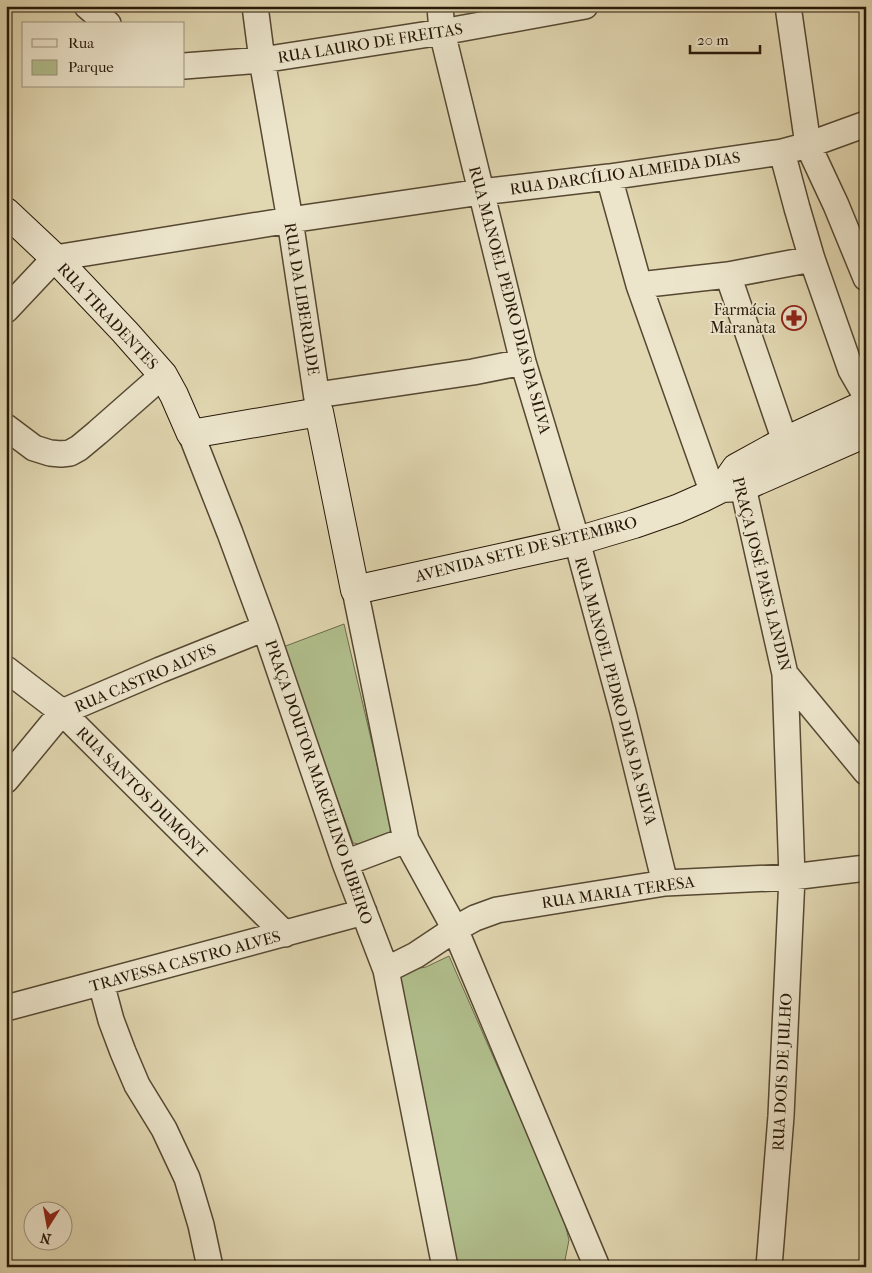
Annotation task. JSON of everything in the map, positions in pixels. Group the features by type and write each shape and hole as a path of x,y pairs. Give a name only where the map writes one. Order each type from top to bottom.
{"main road":[{"name":"RUA TIRADENTES","path":"6,212 55,258 125,332 163,376 174,395 191,434"},
{"path":"191,434 318,403"},
{"name":"RUA DA LIBERDADE","path":"318,403 354,590"},
{"name":"AVENIDA SETE DE SETEMBRO","path":"728,484 785,441 866,404"},
{"name":"AVENIDA SETE DE SETEMBRO","path":"354,590 577,541 643,521 677,509 728,484 866,433"}],"street":[{"path":"87,6 106,22"},
{"name":"RUA DA LIBERDADE","path":"255,6 262,60 290,220 318,403"},
{"name":"RUA MANOEL PEDRO DIAS DA SILVA","path":"440,6 442,32 523,362 577,541 623,712 665,883"},
{"name":"RUA LAURO DE FREITAS","path":"185,66 262,60 442,32 584,6"},
{"path":"788,6 808,145 836,205 866,278"},
{"name":"RUA DARCÍLIO ALMEIDA DIAS","path":"55,258 290,220 481,192 610,177 782,152 808,145 866,124"},
{"path":"782,152 812,259 851,370 866,396"},
{"name":"PRAÇA JOSÉ PAES LANDIN","path":"610,177 639,285 728,484 785,674 866,772"},
{"path":"6,310 55,258"},
{"path":"639,285 728,275 812,259"},
{"path":"728,275 785,441"},
{"path":"318,403 523,362"},
{"path":"6,427 34,448 50,454 70,453 79,448 163,376"},
{"name":"PRAÇA DOUTOR MARCELINO RIBEIRO","path":"191,434 265,628 345,863 386,970 444,1267"},
{"path":"354,590 406,840 455,929 590,1261"},
{"name":"RUA CASTRO ALVES","path":"6,669 62,712 265,628"},
{"name":"RUA DOIS DE JULHO","path":"769,1267 781,1116 792,877 785,674"},
{"name":"RUA SANTOS DUMONT","path":"6,780 62,712 285,934"},
{"path":"345,863 406,840"},
{"name":"RUA MARIA TERESA","path":"386,970 427,949 455,929 475,918 497,910 665,883 792,877 866,868"},
{"name":"TRAVESSA CASTRO ALVES","path":"6,1008 364,912"},
{"path":"101,983 117,1036 136,1085 164,1129 187,1178 201,1225 210,1267"}],"green space":[{"path":"344,624 392,828 380,841 366,845 353,843 283,647"},
{"path":"449,956 563,1216 569,1240 565,1260 561,1267 459,1267 455,1260 397,972 426,967"}],"place":[{"name":"Farmácia Maranata","path":"794,318"}]}
